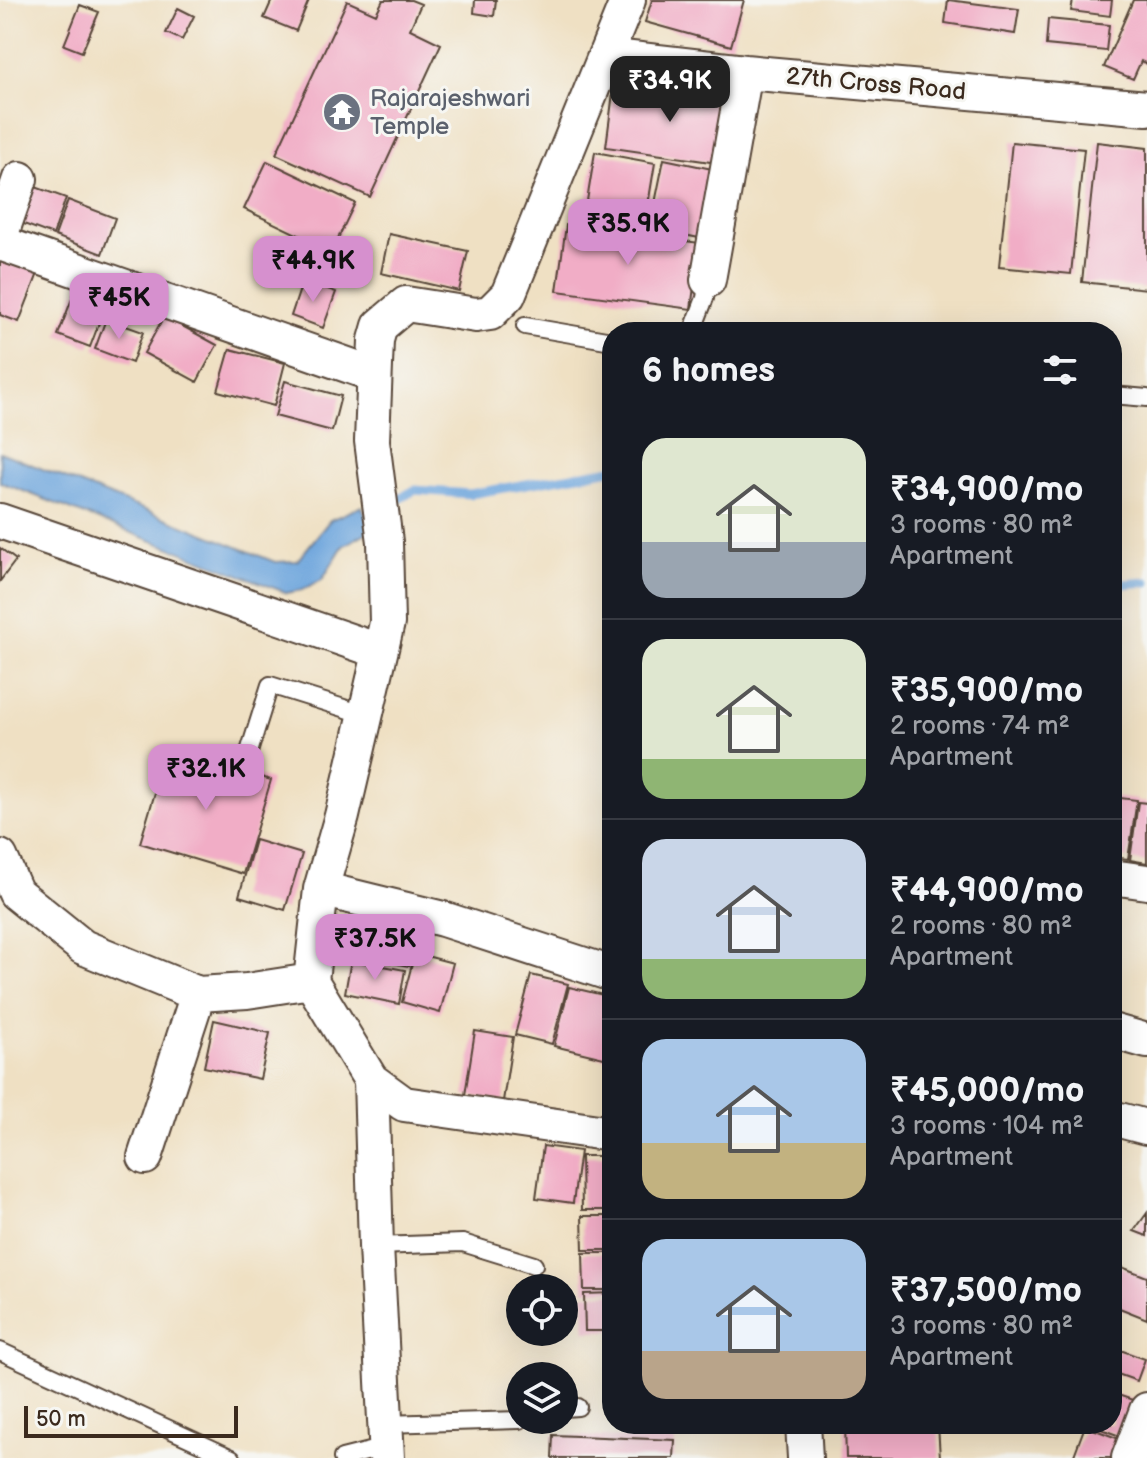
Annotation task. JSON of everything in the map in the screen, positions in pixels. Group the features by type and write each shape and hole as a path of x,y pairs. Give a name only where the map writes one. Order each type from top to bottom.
{"street":[{"path":"602,1133 404,1104 371,1080 311,981 321,889 342,816 387,623 382,509 372,441 373,374 380,326 406,304 476,315 490,313 508,295 628,0"},
{"name":"27th Cross Road","path":"605,56 745,72 1147,108"},
{"path":"708,280 745,72"},
{"path":"20,179 0,240 373,374"},
{"path":"0,521 379,651"},
{"path":"0,857 16,893 83,947 198,994 247,991 311,981"},
{"path":"1122,878 1147,882"},
{"path":"321,889 443,919 602,971"},
{"path":"145,1157 198,994"},
{"path":"1122,1037 1147,1041"},
{"path":"371,1080 386,1443"},
{"path":"1122,1121 1146,1127"},
{"path":"1129,1458 1147,1410"},
{"path":"804,1434 805,1458"}],"lane":[{"path":"696,322 708,280"},
{"path":"525,326 602,339"},
{"path":"1122,396 1147,398"},
{"path":"249,752 270,685 366,715"},
{"path":"376,1246 463,1243 534,1265"},
{"path":"0,1351 232,1458"},
{"path":"342,1458 386,1443 506,1422"}],"water":[{"path":"0,452 275,562 297,561 330,520 362,506 371,530 343,546 322,580 302,590 287,593 0,482"}],"building":[{"path":"272,0 309,0 296,31 264,18"},
{"path":"383,0 411,0 421,4 410,29 441,44 370,197 276,154 347,1 376,14"},
{"path":"475,0 496,0 494,16 474,13"},
{"path":"652,0 744,0 731,46 645,22"},
{"path":"948,0 1019,9 1015,34 945,23"},
{"path":"1073,0 1112,0 1110,16 1071,11"},
{"path":"1133,0 1147,0 1147,64 1141,61 1133,79 1104,67"},
{"path":"80,5 99,12 82,52 64,45"},
{"path":"178,8 194,16 182,40 166,33"},
{"path":"1048,19 1109,25 1106,51 1046,45"},
{"path":"614,85 734,102 725,164 606,147"},
{"path":"1012,142 1084,149 1071,274 999,267"},
{"path":"1097,142 1147,148 1147,289 1082,282"},
{"path":"595,152 655,163 645,223 585,213"},
{"path":"664,159 717,170 704,239 650,228"},
{"path":"267,161 355,203 332,251 244,209"},
{"path":"27,184 66,198 53,235 13,220"},
{"path":"68,200 115,218 102,254 55,236"},
{"path":"566,225 700,243 691,309 557,291"},
{"path":"389,234 468,251 459,291 381,273"},
{"path":"5,249 42,263 19,322 0,315 0,261"},
{"path":"303,280 336,292 323,328 291,316"},
{"path":"75,291 107,302 90,347 58,335"},
{"path":"164,316 217,345 197,382 144,353"},
{"path":"106,319 143,332 132,363 95,349"},
{"path":"230,349 285,363 274,406 218,391"},
{"path":"285,381 341,396 332,431 275,416"},
{"path":"0,548 16,560 0,581"},
{"path":"168,749 271,780 243,874 140,843"},
{"path":"1122,798 1137,800 1128,859 1122,858"},
{"path":"1138,802 1147,803 1147,863 1130,860"},
{"path":"255,840 302,854 285,910 239,896"},
{"path":"350,918 416,931 409,966 343,954"},
{"path":"415,953 453,963 440,1013 402,1002"},
{"path":"351,960 405,970 399,1004 345,993"},
{"path":"531,975 568,984 552,1044 515,1035"},
{"path":"569,987 602,995 602,1058 554,1046"},
{"path":"214,1020 270,1033 260,1079 204,1067"},
{"path":"475,1031 513,1037 503,1101 465,1095"},
{"path":"543,1146 580,1151 573,1203 536,1198"},
{"path":"581,1156 602,1156 602,1210 582,1210"},
{"path":"1147,1213 1147,1236 1134,1231"},
{"path":"582,1216 602,1216 602,1250 583,1250"},
{"path":"583,1253 602,1253 602,1290 584,1290"},
{"path":"1122,1267 1147,1277 1147,1319 1122,1309"},
{"path":"602,1293 602,1331 585,1331 584,1294"},
{"path":"1122,1351 1145,1359 1137,1381 1122,1376"},
{"path":"1122,1396 1133,1400 1122,1430"},
{"path":"845,1434 939,1434 940,1458 846,1458"},
{"path":"1082,1434 1106,1434 1122,1440 1115,1458 1073,1458"},
{"path":"553,1435 675,1440 674,1458 552,1458"}],"waterway":[{"path":"386,506 415,490 470,494 602,471"},
{"path":"1122,584 1147,582"}],"place":[{"name":"Rajarajeshwari Temple","path":"342,112"}]}
